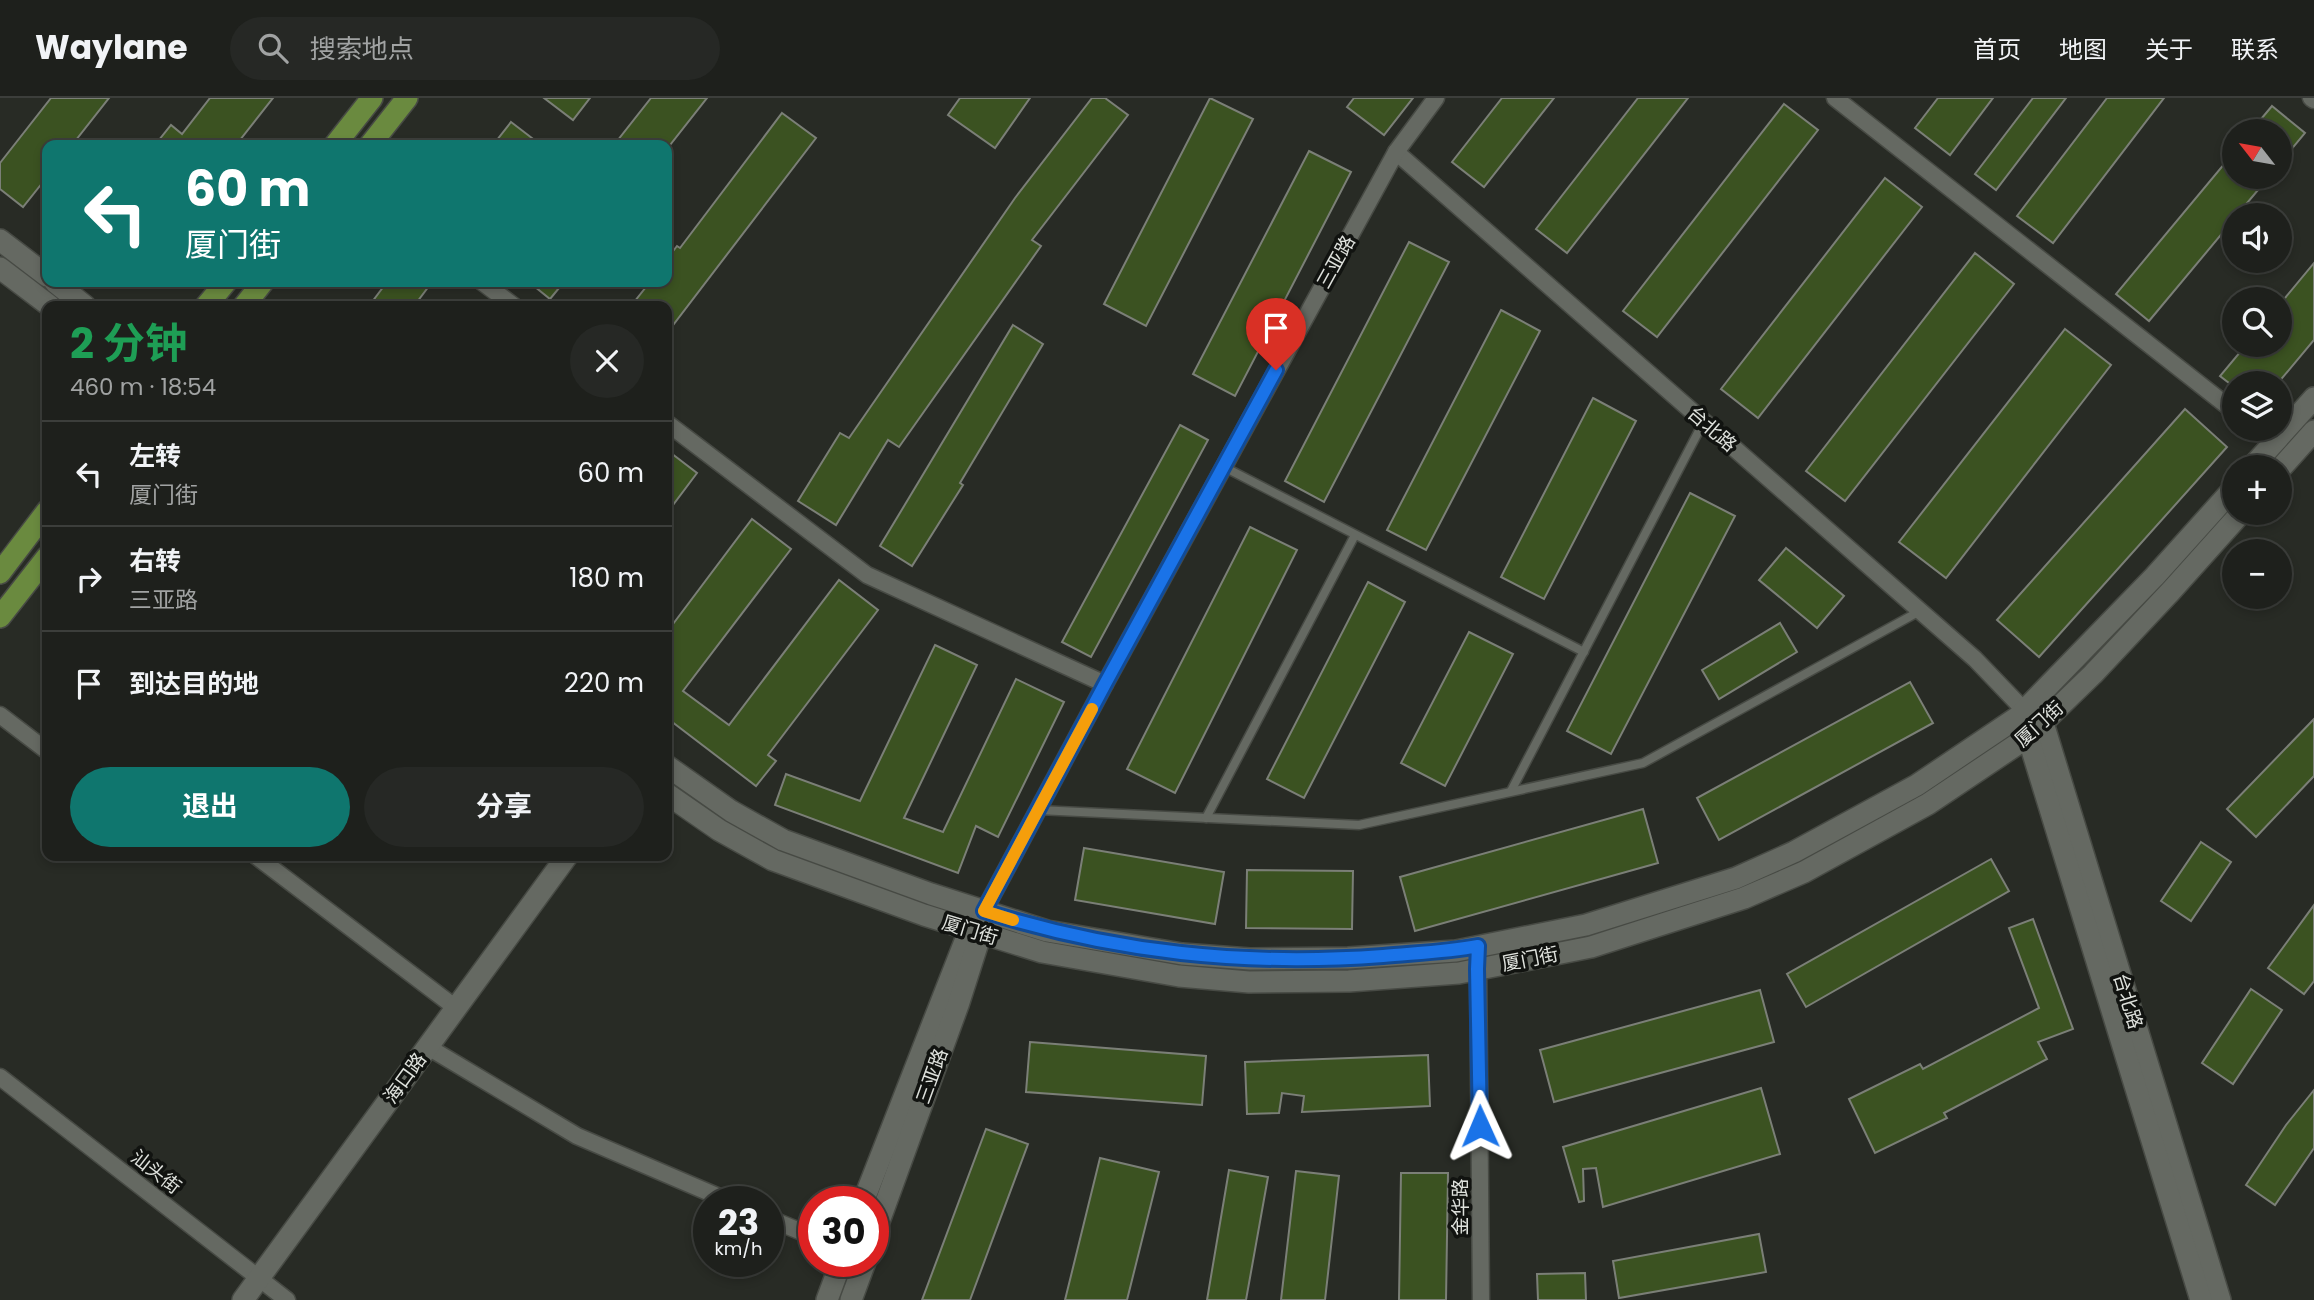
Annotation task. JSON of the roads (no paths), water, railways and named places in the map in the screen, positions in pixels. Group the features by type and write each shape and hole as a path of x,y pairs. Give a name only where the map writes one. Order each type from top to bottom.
{"main road":[{"path":"339,140 372,98"},
{"path":"374,140 407,98"},
{"path":"0,240 42,272"},
{"path":"0,268 43,301"},
{"path":"61,287 79,301"},
{"path":"210,301 222,287"},
{"path":"248,301 259,287"},
{"path":"2263,455 2314,397"},
{"path":"2292,456 2314,431"},
{"name":"厦门街","path":"672,770 731,811 783,840 832,860 1047,931 1182,954 1250,960 1348,958 1456,951 1586,925 1736,878 1794,852 1917,785 2024,710 2155,576 2222,501"},
{"path":"0,573 42,518"},
{"name":"厦门街","path":"672,797 719,830 773,860 812,877 1042,952 1179,976 1249,982 1349,981 1459,973 1591,947 1744,898 1816,865 1928,804 2035,730 2145,619 2230,525"},
{"path":"0,617 42,562"},
{"name":"台北路","path":"2024,710 2035,730 2220,1300"},
{"name":"台北路","path":"2035,730 2201,1300"},
{"name":"海口路","path":"243,1300 563,861"},
{"name":"三亚路","path":"870,1186 984,911"},
{"name":"三亚路","path":"889,1194 958,1005 974,931"},
{"path":"827,1300 835,1277"},
{"path":"851,1300 859,1277"}],"street":[{"name":"三亚路","path":"984,911 1396,152 1436,98"},
{"path":"1835,98 2222,402"},
{"name":"台北路","path":"1396,152 1975,659 2024,710"},
{"path":"489,287 507,301"},
{"path":"672,427 867,575 1105,684"},
{"path":"0,715 42,747"},
{"path":"263,861 456,1008"},
{"name":"金华路","path":"1478,946 1481,1300"},
{"path":"428,1046 577,1136 694,1186"},
{"name":"汕头街","path":"0,1077 287,1300"}],"lane":[{"path":"1511,791 1704,421"},
{"path":"1224,467 1584,652"},
{"path":"1206,818 1355,534"},
{"path":"1038,810 1359,825 1643,763 1920,611"}]}
